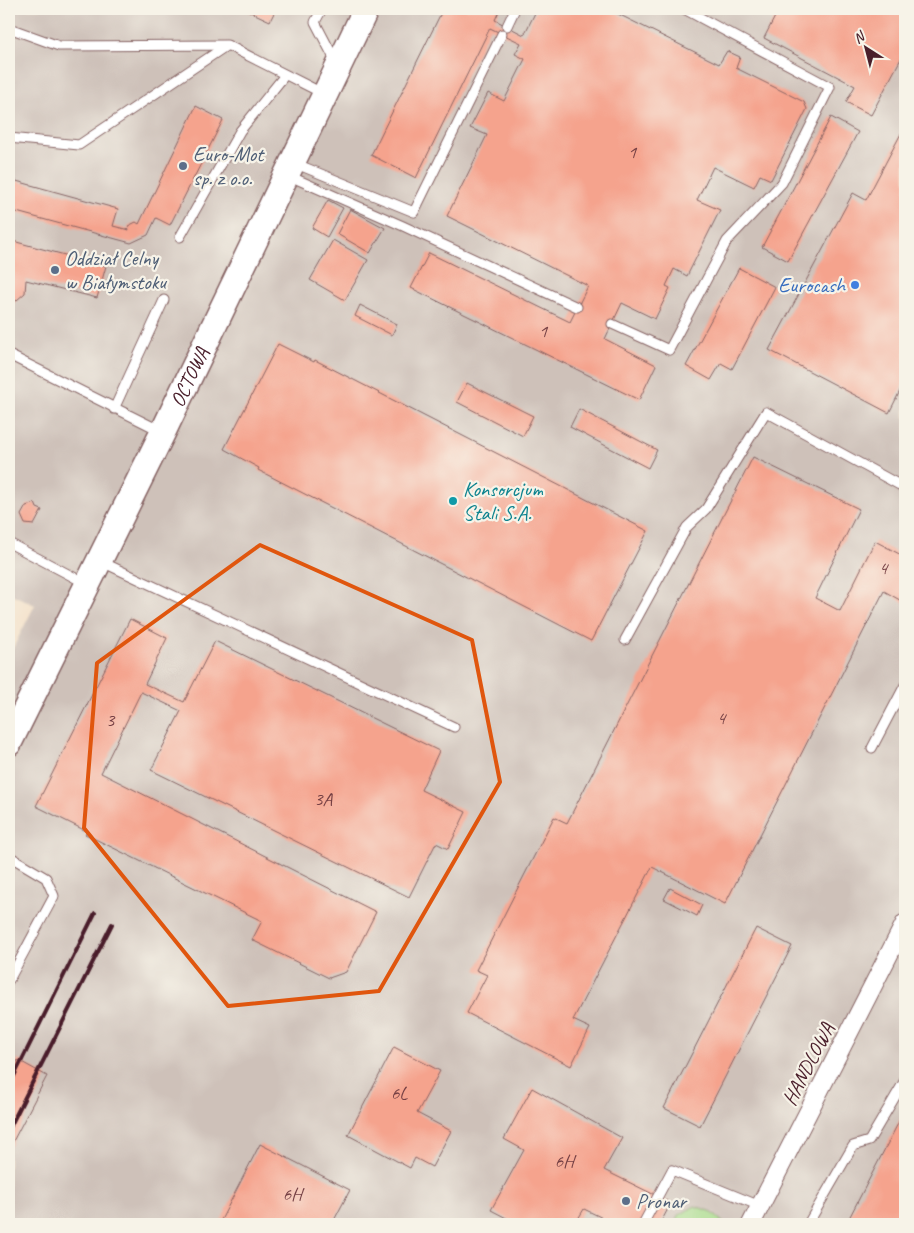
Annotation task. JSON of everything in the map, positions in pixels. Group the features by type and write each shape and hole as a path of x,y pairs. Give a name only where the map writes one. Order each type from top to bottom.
{"street":[{"name":"OCTOWA","path":"9,743 163,432 288,168 366,9"},
{"name":"HANDLOWA","path":"751,1224 905,923"}],"lane":[{"path":"322,9 315,22 338,67"},
{"path":"288,168 414,212 515,9"},
{"path":"612,324 669,350 727,242 782,183 830,86 684,9"},
{"path":"9,28 58,46 227,45 324,94"},
{"path":"9,138 80,145 227,45"},
{"path":"180,237 240,131 286,75"},
{"path":"288,168 403,226 577,307"},
{"path":"114,409 164,300"},
{"path":"9,355 163,432"},
{"path":"625,640 687,527 706,509 766,412 905,488"},
{"path":"9,543 88,585"},
{"path":"99,561 454,727"},
{"path":"872,748 905,685"},
{"path":"9,856 46,878 54,896 9,980"},
{"path":"808,1224 853,1146 869,1141 905,1080"},
{"path":"644,1224 672,1170 760,1206"}],"highlighted area":[{"path":"260,545 472,640 500,782 379,991 228,1006 84,828 97,663"}],"shaded area":[{"path":"9,9 905,9 905,1224 9,1224 9,656 35,605 9,593"}],"green space":[{"path":"695,1206 710,1211 725,1224 675,1224 679,1215"}],"building":[{"path":"244,9 276,9 270,21"},
{"path":"443,9 500,9 495,20 524,35 537,9 562,9 569,12 570,9 608,9 719,64 727,51 740,57 736,68 804,102 807,109 771,180 760,175 754,187 713,167 697,200 720,210 687,276 674,269 666,286 670,288 655,319 622,303 605,339 656,365 639,400 411,288 429,253 570,322 588,286 447,216 487,135 470,128 488,93 504,101 525,59 515,54 521,43 490,28 416,178 371,155"},
{"path":"779,9 905,9 905,51 871,115 846,102 855,86 764,38"},
{"path":"196,106 223,120 170,225 156,218 148,235 131,243 9,210 9,179 118,209 113,226 129,230 128,226 136,222 139,224"},
{"path":"831,117 858,132 788,261 762,247"},
{"name":"Eurocash","path":"905,126 905,381 889,413 769,350 853,193 866,200"},
{"path":"328,200 343,208 327,237 312,228"},
{"path":"350,209 385,228 370,253 337,234"},
{"path":"9,240 106,266 97,298 26,280 25,293 9,307"},
{"path":"333,240 368,260 345,300 310,280"},
{"path":"739,268 775,287 732,369 721,363 711,380 686,366"},
{"path":"360,305 397,324 392,335 355,316"},
{"name":"Konsorcjum Stali S.A.","path":"278,344 314,362 315,360 648,531 591,641 258,470 259,468 224,449"},
{"path":"467,383 533,416 523,436 457,402"},
{"path":"579,409 657,450 648,468 570,427"},
{"path":"753,457 859,509 815,598 840,611 875,541 905,557 905,603 884,591 725,904 652,867 573,1020 590,1028 571,1066 467,1013 487,975 476,970 554,817 567,823"},
{"path":"35,503 37,508 42,510 34,525 25,524 21,515 26,506"},
{"path":"130,619 167,638 145,684 184,702 215,641 439,751 421,790 466,812 448,849 436,843 409,897 151,770 181,711 141,692 101,773 376,912 346,972 329,978 252,940 262,921 85,834 88,832 36,806"},
{"path":"670,888 702,905 697,916 664,899"},
{"path":"756,928 792,946 700,1126 664,1108"},
{"path":"394,1047 440,1071 417,1113 451,1131 432,1167 415,1158 410,1168 348,1135"},
{"path":"18,1060 47,1076 9,1149 9,1077"},
{"path":"532,1088 622,1138 604,1170 671,1203 660,1224 615,1224 584,1209 575,1224 518,1224 491,1210 524,1150 504,1139"},
{"path":"905,1110 904,1224 846,1224"},
{"path":"260,1144 350,1190 332,1224 219,1224"}],"railway":[{"path":"9,1086 95,913"},
{"path":"9,1129 112,924"}],"place":[{"name":"Euro-Mot sp. z o.o.","path":"183,166"},
{"name":"Oddział Celny w Białymstoku","path":"55,270"},
{"name":"Eurocash","path":"855,285"},
{"name":"Konsorcjum Stali S.A.","path":"453,501"},
{"name":"Pronar","path":"626,1201"}]}
